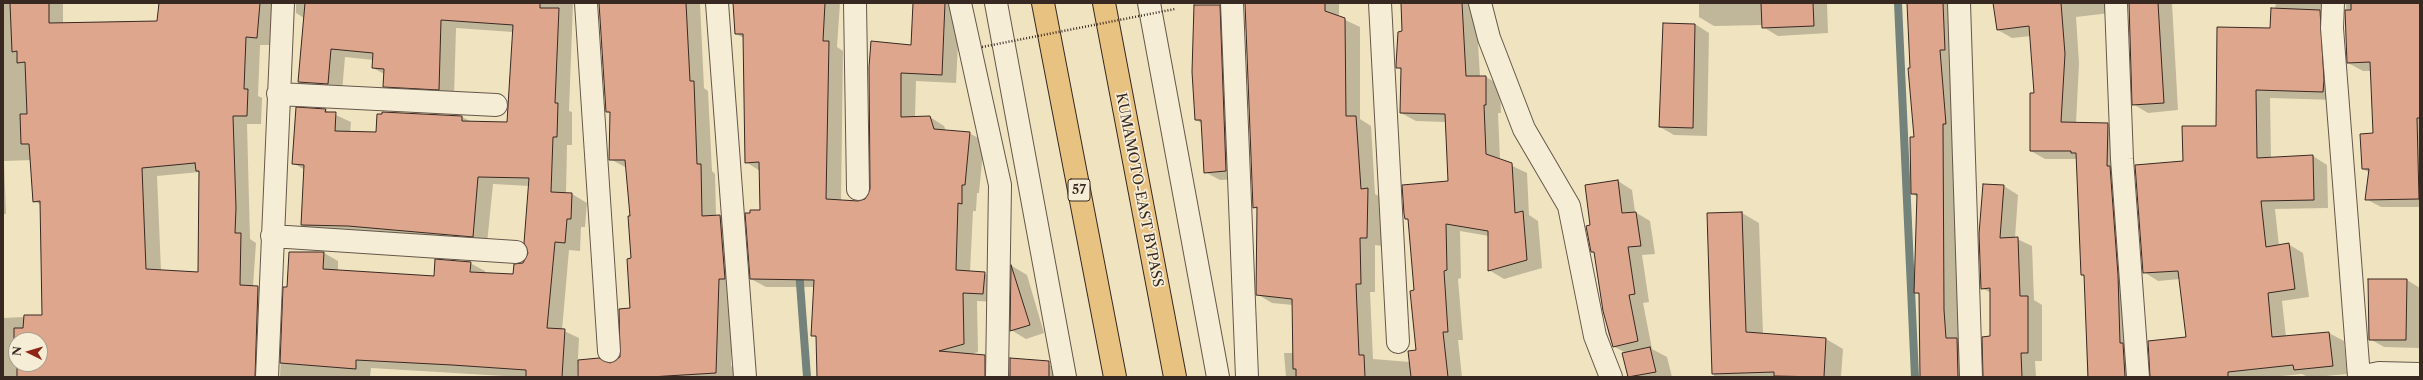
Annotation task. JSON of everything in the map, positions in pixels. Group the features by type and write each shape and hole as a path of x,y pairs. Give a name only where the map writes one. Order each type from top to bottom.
{"highway":[{"name":"57","path":"1043,3 1115,377"},
{"name":"KUMAMOTO-EAST BYPASS","path":"1104,3 1175,377"}],"street":[{"path":"267,377 283,3"},
{"path":"586,3 609,351"},
{"path":"717,3 745,377"},
{"path":"855,3 858,189"},
{"path":"960,3 1000,185 997,377"},
{"path":"996,3 1065,377"},
{"path":"1149,3 1218,377"},
{"path":"1232,3 1247,377"},
{"path":"1380,3 1398,342"},
{"path":"1480,3 1489,38 1524,129 1569,206 1595,336 1610,377"},
{"path":"1959,3 1971,377"},
{"path":"2116,3 2122,159 2138,377"},
{"path":"2333,3 2332,28 2359,377 2379,373 2420,374"},
{"path":"278,94 496,105"},
{"path":"272,236 516,252"}],"path":[{"path":"982,47 1176,10"}],"building":[{"path":"10,3 49,3 49,23 157,21 159,3 260,3 257,38 246,37 244,89 248,89 247,116 233,116 236,208 235,233 241,233 240,285 258,286 255,377 17,377 17,372 48,372 48,332 14,332 14,328 23,328 24,315 42,315 40,201 33,202 29,144 21,144 20,114 27,114 25,62 17,63 17,51 12,52","holes":["195,163 196,171 199,171 198,272 146,269 142,168"]},
{"path":"305,3 540,3 540,8 559,8 555,103 558,103 557,137 553,137 551,192 572,193 571,219 567,219 565,243 555,242 547,328 565,329 562,377 526,377 526,370 356,360 356,369 280,363 283,287 287,287 289,252 324,252 323,269 434,276 435,259 471,262 470,272 513,274 514,264 523,263 528,253 524,243 529,178 478,177 473,237 348,226 301,225 304,165 292,164 296,107 326,109 325,112 336,112 335,131 376,132 377,114 382,114 382,112 462,116 462,121 507,122 513,25 441,20 439,90 383,87 384,69 372,68 373,53 331,49 328,84 298,82"},
{"path":"599,3 686,3 690,81 694,81 697,164 701,164 702,216 720,215 725,279 719,279 716,373 650,377 578,377 578,360 599,358 610,363 620,357 619,309 630,308 627,259 631,258 628,216 630,216 625,160 609,160 610,112 606,112"},
{"path":"733,3 825,3 823,41 829,41 826,199 858,201 865,199 870,189 869,67 871,41 911,45 913,3 945,3 942,75 901,73 901,117 930,116 934,129 970,132 965,185 962,185 962,204 958,203 956,270 985,272 983,294 963,293 964,344 939,351 985,355 985,377 817,377 816,336 811,336 814,280 750,279 745,213 750,213 750,210 760,210 759,162 745,163 743,34 735,34"},
{"path":"1245,3 1325,3 1325,11 1345,18 1346,116 1356,116 1361,189 1368,188 1367,238 1360,238 1361,284 1356,284 1359,355 1364,355 1365,377 1296,377 1296,369 1293,369 1292,299 1256,295 1257,207 1253,208"},
{"path":"1401,3 1462,3 1466,76 1486,76 1486,105 1484,105 1486,154 1512,163 1515,213 1523,211 1527,260 1488,271 1488,231 1446,224 1447,270 1444,271 1448,332 1443,332 1448,377 1411,377 1408,351 1416,350 1410,291 1414,290 1408,219 1405,219 1404,214 1402,185 1448,181 1445,114 1400,113 1401,68 1396,68 1396,65 1398,32 1402,31"},
{"path":"1761,3 1813,3 1814,26 1762,28"},
{"path":"1907,3 1943,3 1945,50 1940,50 1946,124 1943,124 1944,310 1946,338 1957,338 1958,377 1920,377 1919,293 1914,293 1917,194 1911,194 1910,137 1914,137 1908,68 1910,68"},
{"path":"1993,3 2061,3 2065,54 2061,122 2108,123 2107,166 2110,166 2118,275 2120,343 2123,343 2125,377 2088,377 2084,275 2081,275 2076,153 2071,153 2071,151 2030,151 2030,93 2034,93 2029,26 1997,30"},
{"path":"2129,3 2158,3 2164,103 2132,105"},
{"path":"2351,3 2420,3 2420,118 2417,118 2419,199 2365,200 2369,169 2362,169 2360,134 2373,133 2370,62 2347,63 2345,10 2351,10"},
{"path":"1194,5 1220,5 1226,171 1204,173 1201,120 1195,120 1192,72"},
{"path":"2271,8 2320,10 2324,80 2323,92 2256,90 2257,158 2313,155 2314,200 2261,201 2266,247 2289,243 2295,289 2268,293 2272,337 2329,332 2333,366 2294,370 2293,365 2228,372 2228,377 2150,377 2148,341 2186,337 2178,271 2143,273 2135,165 2183,161 2182,126 2216,126 2217,27 2270,28"},
{"path":"1663,23 1695,24 1693,128 1659,127"},
{"path":"1618,180 1622,213 1636,212 1641,246 1628,247 1635,294 1629,295 1638,341 1613,347 1603,311 1594,252 1591,252 1586,226 1590,225 1585,185"},
{"path":"1983,184 2004,185 2000,238 2018,237 2020,296 2028,296 2028,353 2021,353 2022,377 1983,377 1982,337 1990,336 1990,288 1981,289 1979,234"},
{"path":"1742,212 1746,332 1826,338 1824,377 1774,376 1774,372 1712,374 1707,213"},
{"path":"1011,265 1030,325 1010,331"},
{"path":"2368,279 2407,279 2406,340 2369,340"},
{"path":"1650,347 1656,372 1628,377 1622,353"},
{"path":"1010,358 1049,361 1049,377 1010,377"}],"waterway":[{"path":"1898,3 1915,377"},
{"path":"799,270 807,377"}]}
